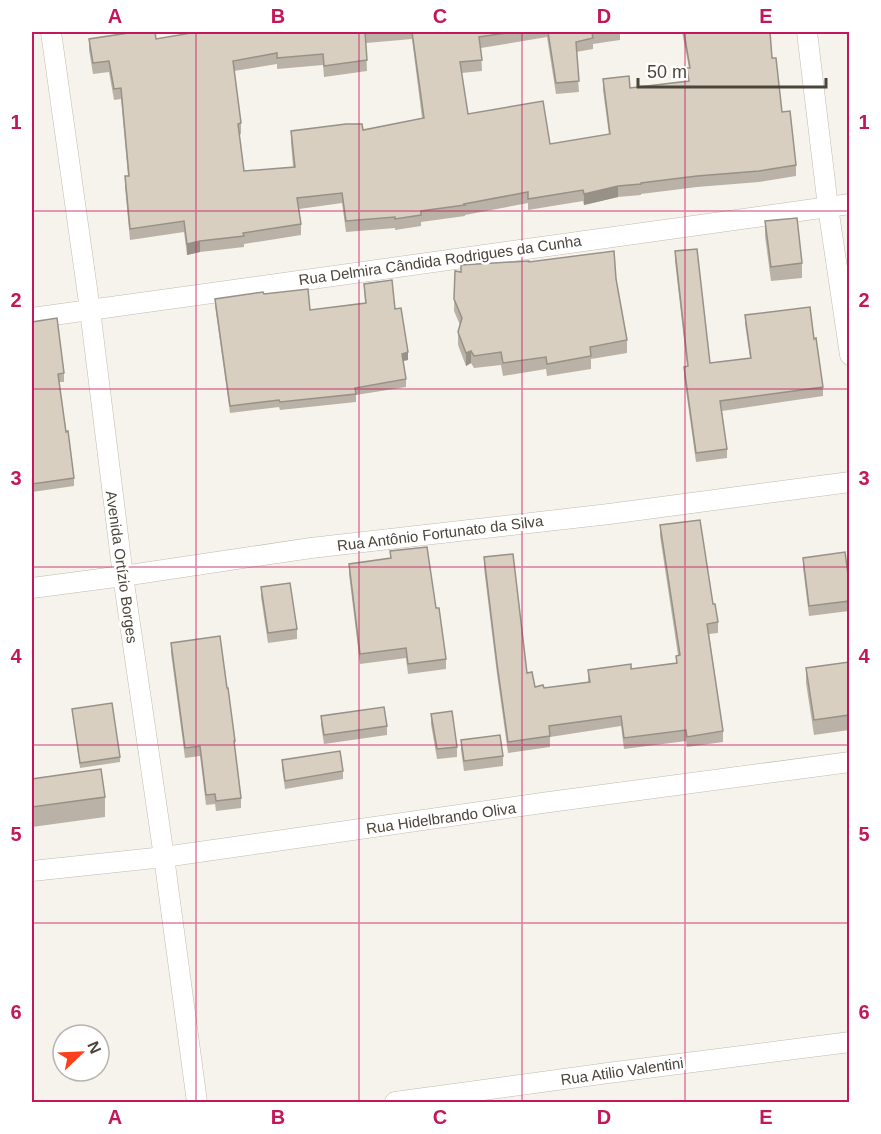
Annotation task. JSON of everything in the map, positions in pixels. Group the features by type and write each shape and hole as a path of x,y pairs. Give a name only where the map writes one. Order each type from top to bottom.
{"street":[{"name":"Avenida Ortízio Borges","path":"51,32 90,310 123,576 197,1102"},
{"path":"807,32 849,356"},
{"name":"Rua Delmira Cândida Rodrigues da Cunha","path":"32,318 849,204"},
{"name":"Rua Antônio Fortunato da Silva","path":"32,588 311,548 609,514 849,482"},
{"name":"Rua Hidelbrando Oliva","path":"32,871 164,857 849,762"},
{"name":"Rua Atilio Valentini","path":"395,1102 849,1042"}],"building":[{"path":"135,32 155,32 156,39 197,32 365,32 367,60 324,66 323,54 277,58 277,53 233,61 244,171 295,167 291,131 346,124 362,124 363,130 424,118 412,32 514,32 479,37 482,60 460,62 468,114 543,101 550,144 610,134 603,79 629,76 630,88 689,81 687,68 690,68 684,32 770,32 772,58 776,58 782,112 790,111 796,165 618,186 584,194 583,190 528,199 528,192 421,211 421,215 395,219 395,217 346,221 342,193 297,198 301,224 243,233 244,236 187,244 184,221 130,229 125,176 129,176 121,88 114,89 109,61 93,63 89,39"},
{"path":"548,32 602,32 592,33 593,38 576,42 579,81 556,83"},
{"path":"797,218 802,263 771,267 765,221"},
{"path":"697,249 710,363 751,358 745,315 810,307 823,387 720,401 727,449 696,453 684,367 688,366 675,251"},
{"path":"614,251 616,279 627,340 590,347 591,356 547,364 546,357 503,363 501,352 474,356 471,351 466,353 458,332 462,318 454,299 455,271 461,272 461,265 529,262"},
{"path":"392,280 395,309 401,308 408,352 402,354 406,379 355,388 356,394 230,406 215,299 263,292 264,294 308,289 310,310 366,303 364,284"},
{"path":"57,318 64,373 58,374 74,478 32,484 32,322"},
{"path":"700,520 718,622 707,624 723,731 687,737 686,730 624,738 621,716 549,726 550,736 508,742 484,557 513,554 527,673 532,672 535,687 543,685 544,688 590,682 588,670 631,664 631,669 677,663 676,656 680,655 660,525"},
{"path":"427,547 446,659 408,664 406,648 360,654 349,564 391,558 390,551"},
{"path":"845,552 849,601 809,606 803,558"},
{"path":"290,583 297,629 268,633 261,587"},
{"path":"220,636 241,798 216,801 215,794 206,795 200,746 185,748 171,643"},
{"path":"849,662 849,715 814,720 806,668"},
{"path":"112,703 120,757 80,763 72,709"},
{"path":"384,707 387,726 324,735 321,716"},
{"path":"452,711 457,747 437,749 431,714"},
{"path":"500,735 503,756 464,761 461,740"},
{"path":"340,751 343,771 285,781 282,760"},
{"path":"101,769 105,797 32,807 32,779"}]}
